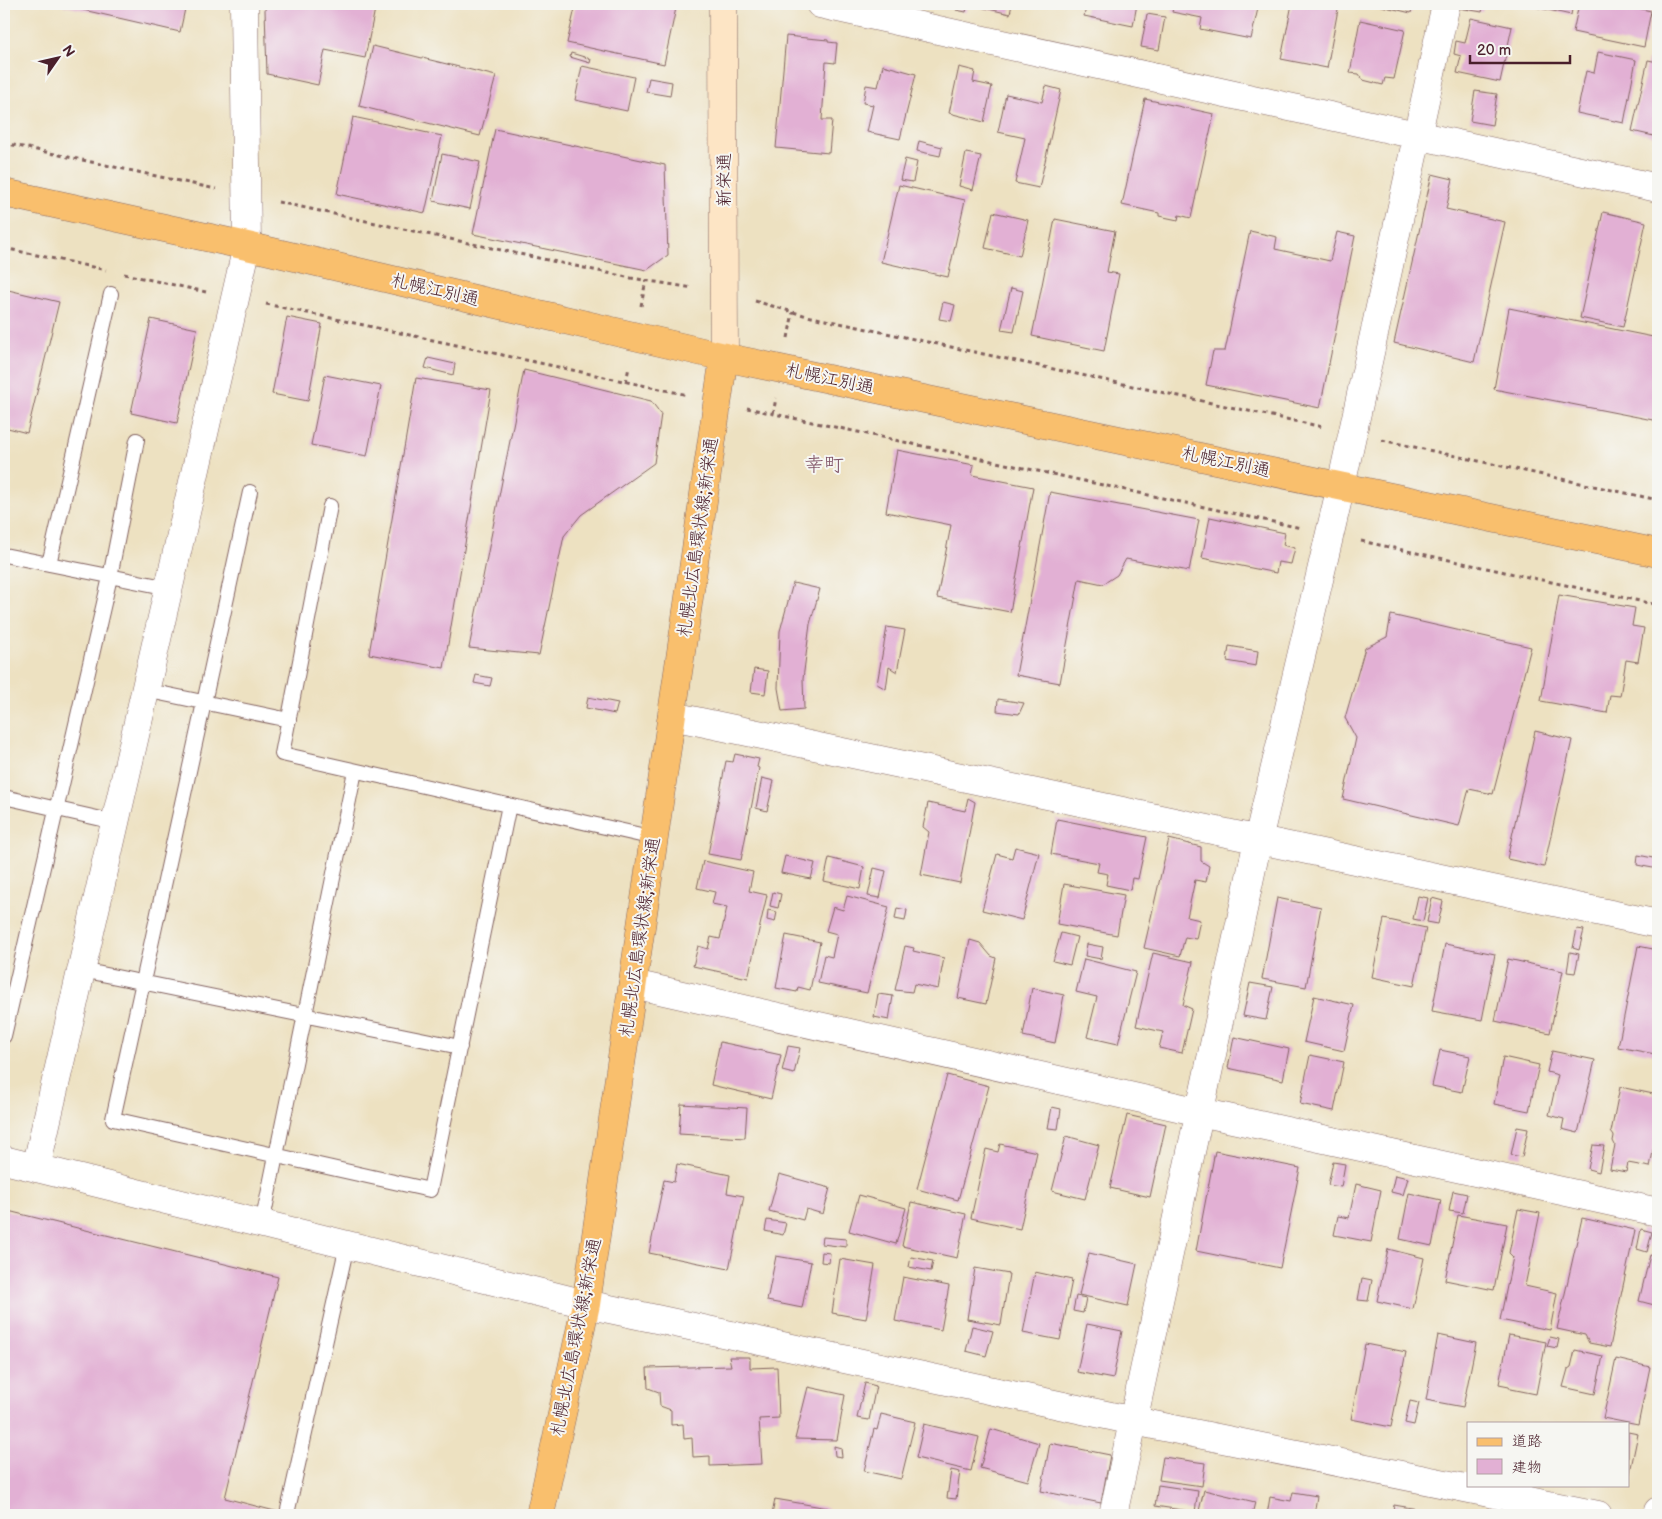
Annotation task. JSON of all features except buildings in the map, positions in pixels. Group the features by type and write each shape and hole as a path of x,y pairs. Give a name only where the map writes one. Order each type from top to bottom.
{"main road":[{"name":"札幌江別通","path":"4,194 247,246 724,357 1658,553"},
{"name":"札幌北広島環状線;新栄通","path":"540,1515 586,1304 724,357"}],"street":[{"path":"36,1168 247,246 244,4"},
{"name":"新栄通","path":"723,4 724,357"},
{"path":"820,4 1658,188"},
{"path":"1113,1515 1258,840 1341,486 1446,4"},
{"path":"672,716 1658,924"},
{"path":"633,984 1200,1112 1658,1212"},
{"path":"4,1160 586,1304 1134,1421 1598,1515"},
{"path":"1657,1515 1658,1511"}],"lane":[{"path":"49,564 111,294"},
{"path":"4,1036 55,808 110,577 137,440"},
{"path":"250,492 113,1119 430,1190 509,805"},
{"path":"330,506 282,754 654,838"},
{"path":"4,555 169,588"},
{"path":"145,690 289,720"},
{"path":"262,1224 355,771"},
{"path":"4,797 115,822"},
{"path":"82,970 460,1047"},
{"path":"287,1514 347,1245"}],"path":[{"path":"4,143 631,278 724,295 807,316 1658,500"},
{"path":"4,248 110,270"},
{"path":"119,273 1658,605"}],"district":[{"name":"幸町","path":"824,465"}]}
